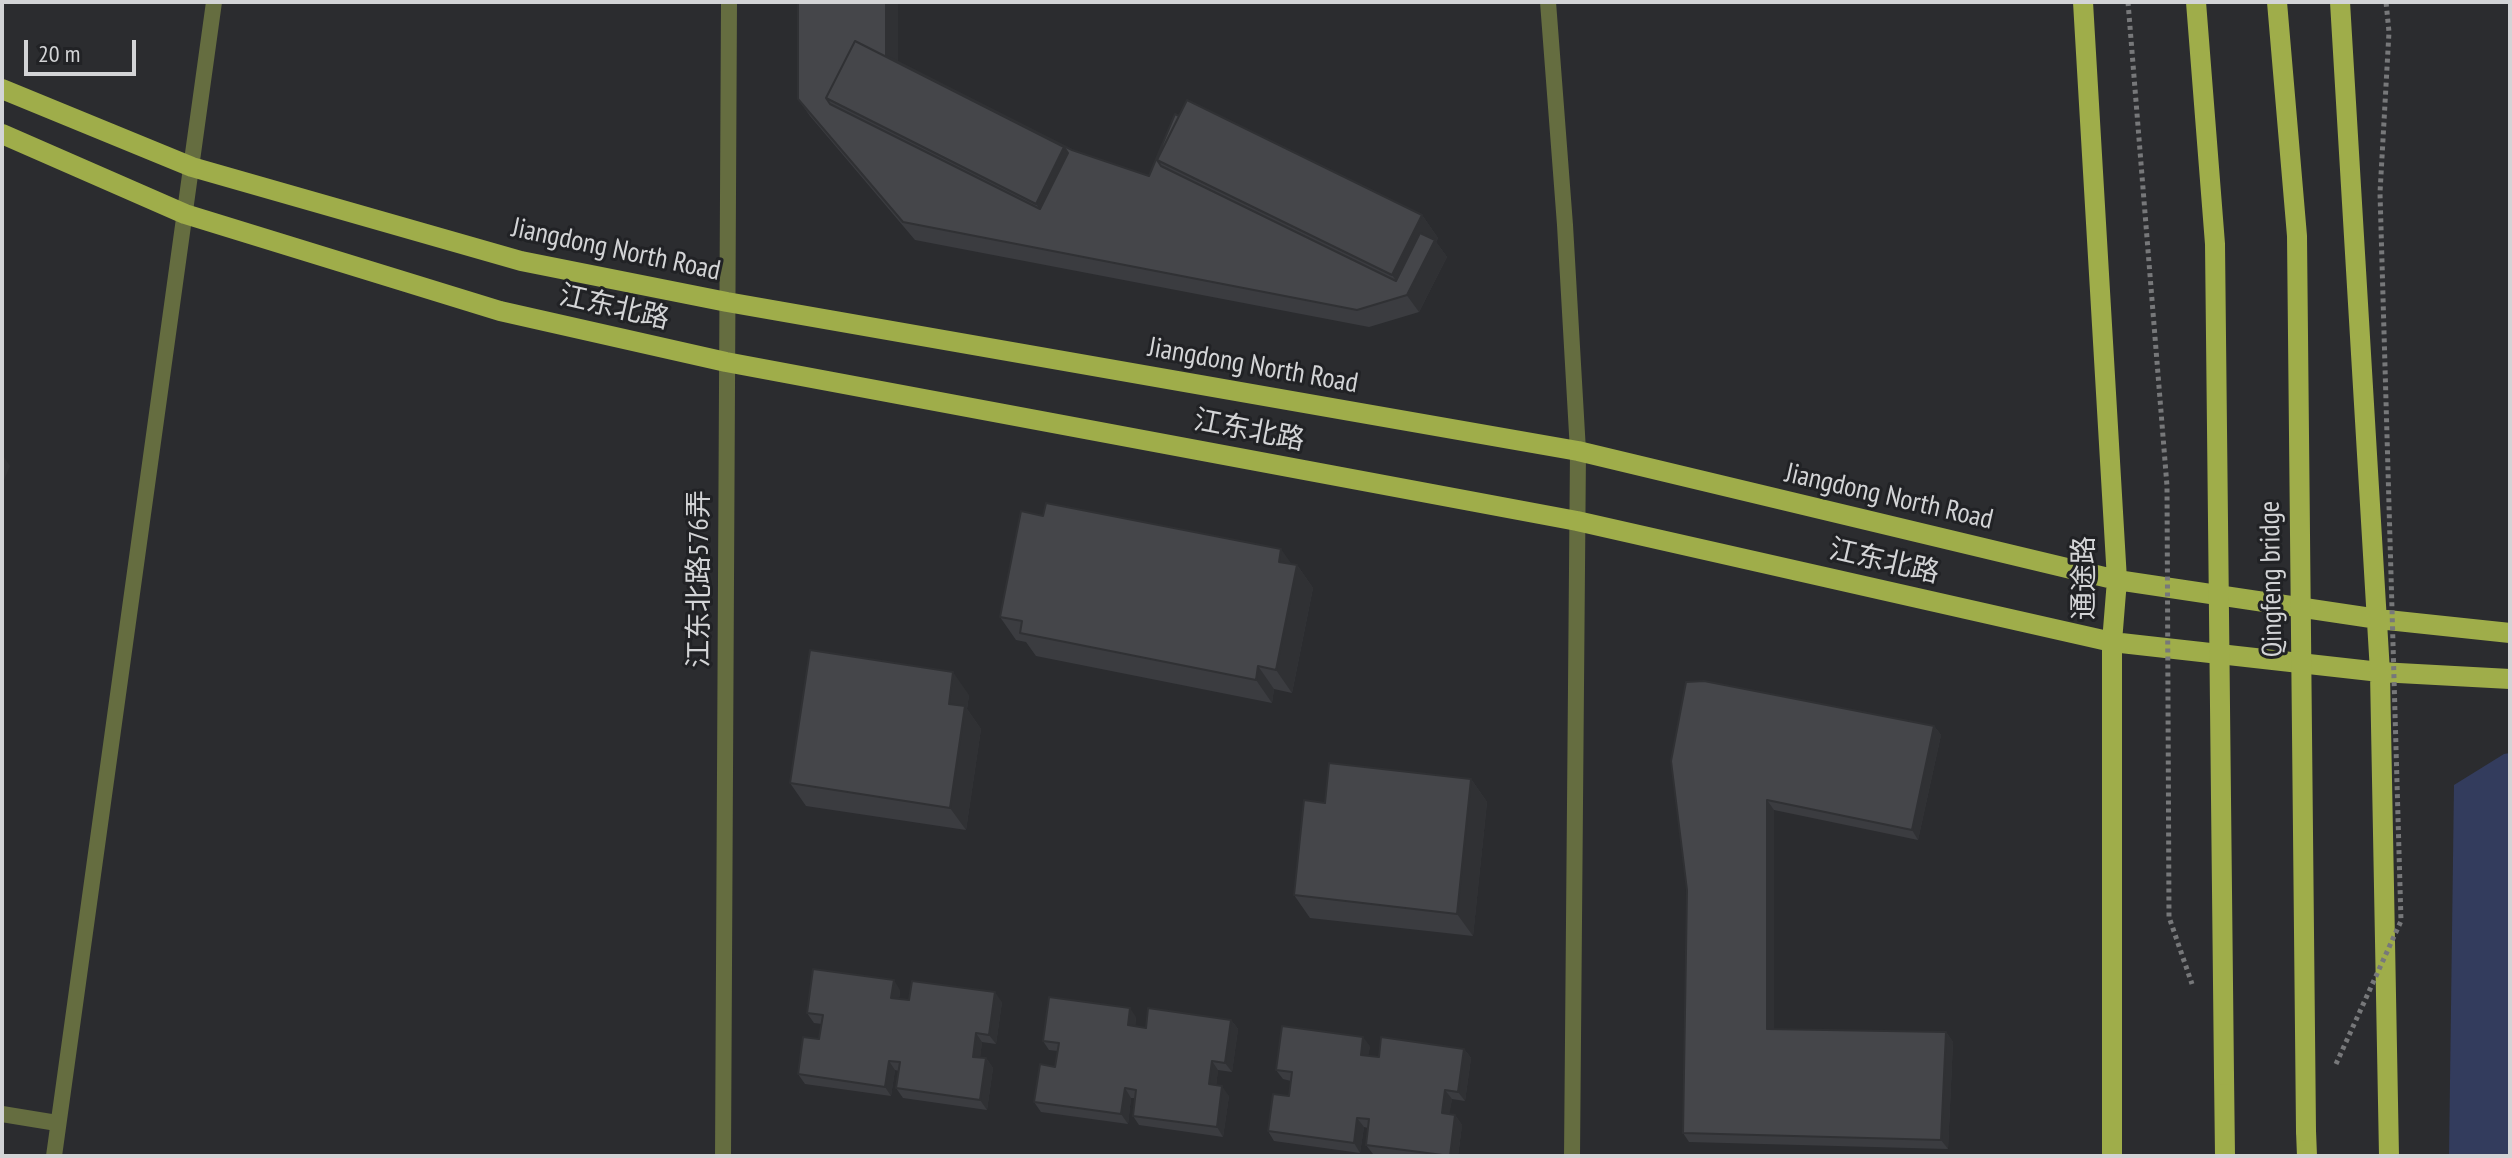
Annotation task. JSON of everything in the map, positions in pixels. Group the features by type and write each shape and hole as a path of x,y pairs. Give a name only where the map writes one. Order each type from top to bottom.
{"main road":[{"name":"通途路","path":"2083,2 2117,580 2112,642 2112,1156"},
{"name":"Qingfeng bridge","path":"2196,2 2215,244 2225,1156"},
{"name":"Qingfeng bridge","path":"2277,2 2297,236 2307,1156"},
{"path":"2340,2 2378,619 2389,1156"},
{"name":"Jiangdong North Road","path":"2,89 192,167 521,261 727,302 1578,451 2117,580 2378,619 2510,633"},
{"name":"江东北路","path":"2,134 185,214 500,311 726,362 1577,521 2112,642 2380,672 2510,679"}],"street":[{"path":"54,1156 214,2"},
{"name":"江东北路576弄","path":"723,1156 729,2"},
{"path":"1548,2 1578,451 1572,1156"},
{"path":"2,1114 57,1123"}],"path":[{"path":"2128,2 2167,486 2169,917 2194,989"},
{"path":"2332,1075 2401,921 2381,257 2380,193 2389,32 2386,2"}],"shaded area":[{"path":"2510,753 2510,1156 2449,1156 2454,785"}],"building":[{"path":"798,2 886,2 886,56 1072,150 1149,176 1175,114 1179,116 1157,160 1161,166 1396,281 1420,233 1435,240 1407,295 1357,310 903,222 798,99","holes":["855,41 1064,147 1068,153 1040,209 830,104 826,98"]},
{"path":"855,41 1064,147 1036,204 826,98"},
{"path":"1187,100 1422,215 1392,275 1157,160"},
{"path":"1046,503 1281,549 1279,562 1297,565 1276,670 1258,666 1256,680 1020,633 1022,621 1000,617 1021,511 1043,516"},
{"path":"810,650 953,672 949,704 965,706 950,808 790,783"},
{"path":"1704,681 1934,726 1912,830 1767,800 1767,1029 1946,1032 1941,1140 1683,1133 1687,890 1671,761 1686,682"},
{"path":"1329,763 1471,779 1457,914 1294,895 1304,800 1325,803"},
{"path":"813,969 894,980 891,998 909,1000 912,981 995,992 989,1035 976,1033 973,1057 986,1058 980,1100 896,1088 900,1062 889,1061 885,1087 798,1074 803,1037 819,1039 823,1015 807,1013"},
{"path":"1049,997 1130,1008 1128,1025 1146,1028 1148,1008 1231,1020 1225,1063 1212,1061 1209,1084 1222,1086 1217,1127 1133,1116 1136,1090 1125,1088 1121,1114 1034,1102 1040,1064 1055,1067 1059,1043 1043,1041"},
{"path":"1282,1026 1363,1037 1361,1055 1379,1057 1381,1037 1464,1049 1458,1092 1445,1090 1442,1113 1455,1115 1450,1156 1366,1145 1369,1119 1357,1118 1354,1143 1268,1131 1273,1094 1289,1096 1292,1072 1276,1070"}]}
